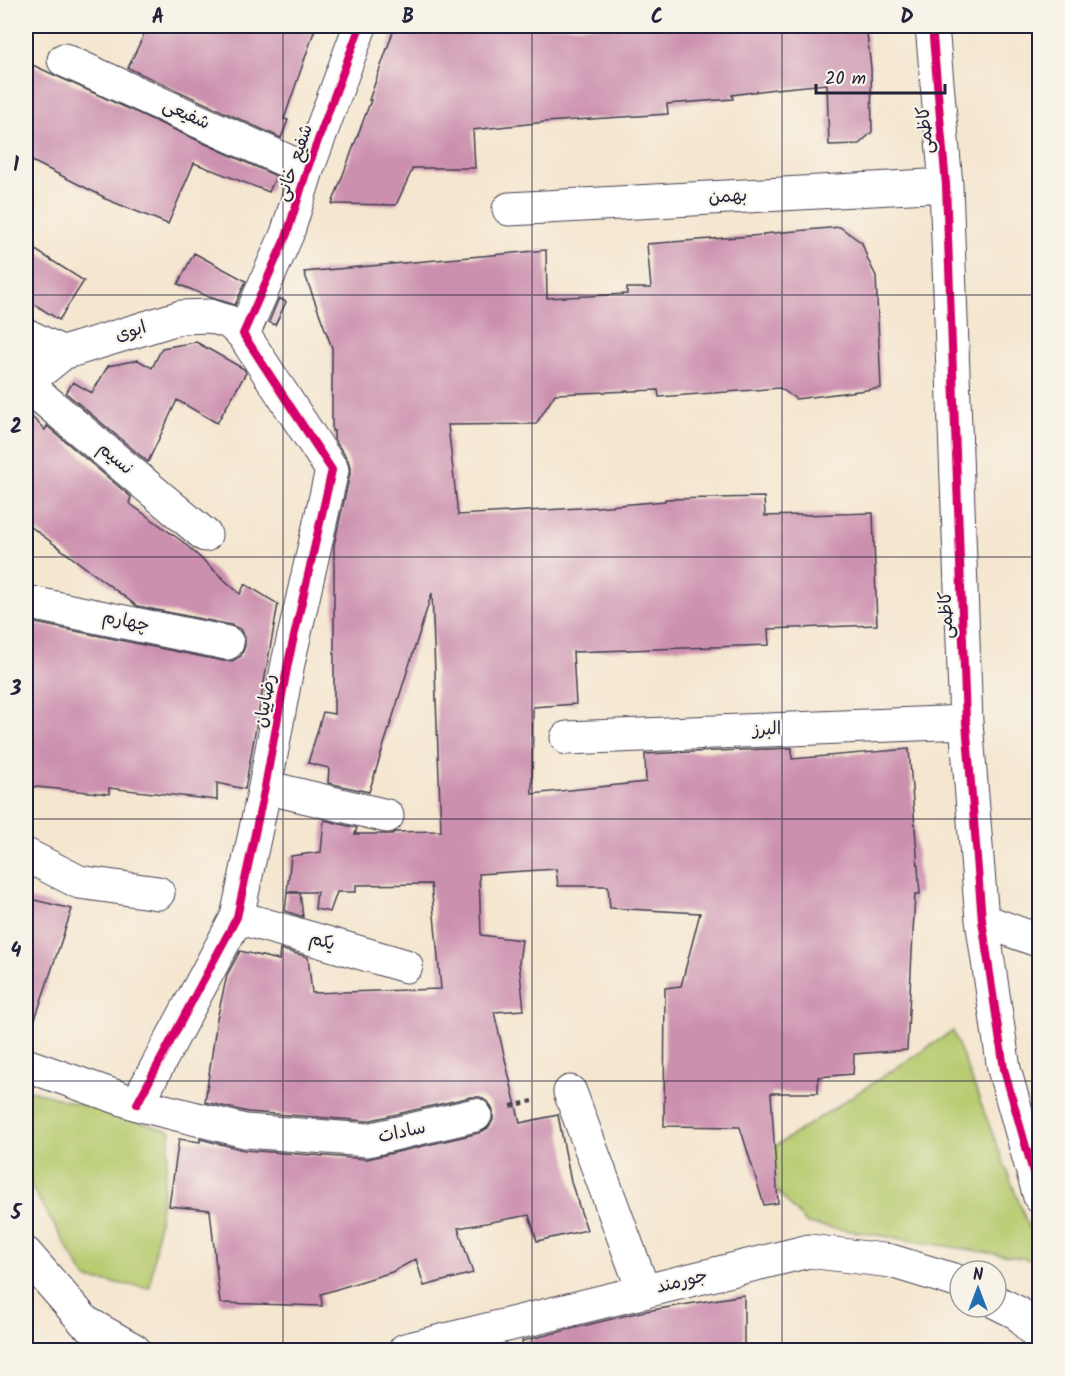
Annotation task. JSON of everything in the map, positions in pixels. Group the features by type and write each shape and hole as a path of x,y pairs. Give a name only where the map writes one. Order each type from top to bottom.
{"street":[{"name":"شفیع خانی","path":"249,321 287,234 307,170 360,26"},
{"name":"کاظمی","path":"932,26 946,185 966,722 982,920 1004,1069 1040,1197"},
{"name":"شفیعی","path":"64,60 307,170"},
{"name":"بهمن","path":"509,209 946,185"},
{"name":"ابوی","path":"26,383 63,353 181,317 210,316 229,322 249,321"},
{"name":"رضاییان","path":"137,1104 237,918 288,663 332,470 249,321"},
{"path":"26,335 63,353"},
{"name":"نسیم","path":"26,383 205,535"},
{"name":"چهارم","path":"26,602 227,643"},
{"name":"البرز","path":"567,738 966,722"},
{"path":"265,787 387,816"},
{"path":"26,855 79,882 158,893"},
{"name":"یکم","path":"237,918 406,966"},
{"path":"982,920 1040,941"},
{"name":"سادات","path":"26,1065 137,1104 245,1131 368,1140 476,1115"},
{"path":"570,1092 644,1292"},
{"name":"جورمند","path":"405,1350 809,1251 891,1261 948,1278"},
{"path":"26,1254 85,1322 134,1350"},
{"path":"1008,1308 1018,1313 1040,1338"}],"path":[{"path":"476,1115 570,1092"}],"green space":[{"path":"953,1031 1039,1254 1039,1261 807,1224 751,1162"},
{"path":"26,1089 171,1131 150,1288 86,1279 26,1178"}],"building":[{"path":"148,26 316,26 284,119 288,120 281,138 128,68"},
{"path":"395,26 866,26 871,68 872,132 859,144 829,145 827,84 775,89 732,95 733,99 667,104 668,114 545,122 473,130 475,168 413,168 396,205 332,204 371,100 369,100"},
{"path":"26,62 276,176 269,192 194,163 168,224 103,198 26,158"},
{"path":"840,227 862,243 876,276 881,388 796,399 780,388 659,397 658,390 555,394 536,424 448,425 458,515 597,507 665,501 665,499 764,497 765,516 873,513 877,625 768,629 769,645 573,652 576,704 533,707 532,794 646,782 645,754 792,748 792,759 909,749 920,894 915,894 907,1050 854,1054 853,1074 818,1077 818,1093 771,1093 778,1203 764,1205 740,1127 664,1126 665,988 681,986 700,913 610,908 608,886 558,886 556,869 479,874 481,935 522,940 519,963 524,1010 494,1012 520,1123 558,1115 571,1182 587,1230 537,1241 529,1215 458,1228 473,1273 424,1286 416,1259 392,1272 321,1294 322,1306 220,1303 210,1210 169,1206 179,1139 200,1142 200,1139 244,1150 367,1159 479,1133 488,1128 493,1120 493,1111 489,1103 480,1097 471,1097 367,1121 248,1112 205,1102 217,1019 227,975 240,951 279,960 280,949 308,957 312,993 441,989 431,884 356,885 356,892 337,892 330,912 315,909 317,892 287,892 291,856 321,852 324,820 357,828 355,834 441,831 432,593 369,792 328,783 329,768 308,763 323,712 334,714 334,545 350,467 332,431 332,348 304,272 546,250 547,298 627,294 627,288 651,288 647,244"},
{"path":"26,244 84,281 59,320 26,299"},
{"path":"194,253 246,281 235,305 178,284"},
{"path":"279,298 286,302 275,325 269,322"},
{"path":"196,342 244,369 246,373 217,423 177,400 148,462 66,393 73,382 92,393 108,366 138,360 152,368 162,348"},
{"path":"26,411 45,430 47,426 131,497 129,503 183,542 240,594 245,584 278,604 245,789 217,783 217,800 109,788 109,794 26,786 26,621 223,661 232,661 241,656 245,646 245,637 240,629 231,625 137,606 26,523"},
{"path":"287,893 300,893 303,917 285,911"},
{"path":"26,898 72,909 32,1028 26,1027"},
{"path":"744,1295 744,1350 523,1350 522,1341 640,1312"}],"cycle path":[{"path":"137,1104 237,917 265,787 288,663 332,470 243,334 287,234 307,170 360,26"},
{"path":"932,26 946,185 966,722 982,920 1004,1069 1040,1197"}]}
